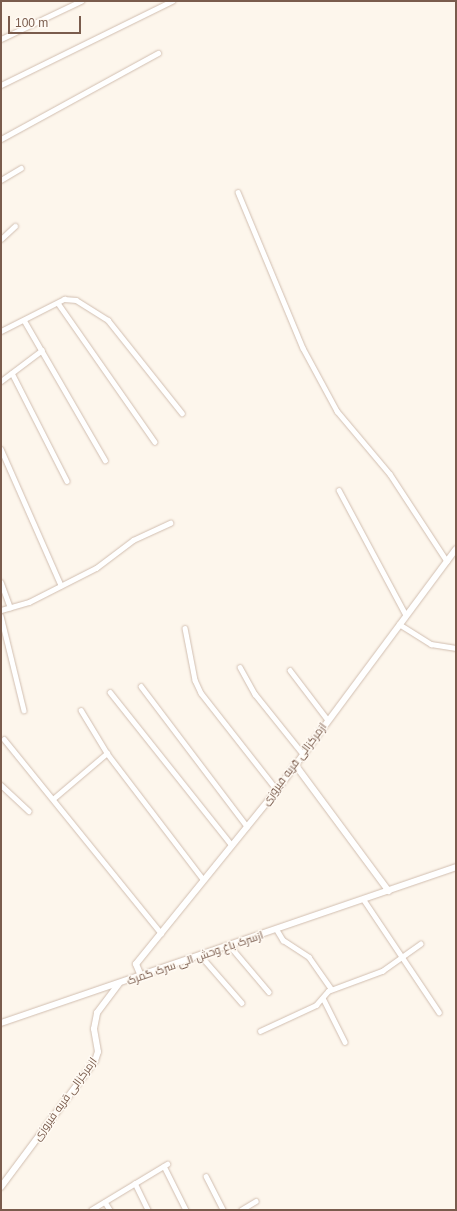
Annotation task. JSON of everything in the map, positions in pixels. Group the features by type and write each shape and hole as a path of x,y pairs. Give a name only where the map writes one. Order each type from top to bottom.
{"main road":[{"name":"ازمرکزالی قریه فیروزی","path":"141,976 136,964 231,844 277,790 456,549"},
{"name":"ازسرک باغ وحش الی سرک گمرک","path":"1,1023 277,930 456,867"}],"street":[{"path":"1,39 81,1"},
{"path":"1,85 172,1"},
{"path":"1,139 158,53"},
{"path":"1,180 21,168"},
{"path":"238,192 303,348 337,411 390,474 447,561"},
{"path":"1,239 15,226"},
{"path":"1,331 64,299 76,300 108,320 182,413"},
{"path":"58,302 155,442"},
{"path":"24,320 105,460"},
{"path":"1,382 42,350"},
{"path":"12,373 67,481"},
{"path":"1,449 61,585"},
{"path":"339,490 406,615"},
{"path":"1,610 29,602 96,568 133,540 170,523"},
{"path":"1,582 10,607"},
{"path":"1,616 24,710"},
{"path":"399,624 431,644 456,648"},
{"path":"185,628 195,680 201,693 277,790"},
{"path":"240,667 255,694 303,754"},
{"path":"290,670 328,720"},
{"path":"141,686 247,826"},
{"path":"110,692 231,844"},
{"path":"81,710 107,753 203,879"},
{"path":"4,739 161,933"},
{"path":"53,799 107,753"},
{"path":"295,764 389,891"},
{"path":"1,785 4,791 29,811"},
{"path":"364,900 439,1012"},
{"path":"277,930 285,942 309,957 331,989"},
{"path":"260,1030 316,1005 331,989 382,971 420,944"},
{"path":"230,946 269,992"},
{"path":"201,956 242,1002"},
{"name":"ازمرکزالی قریه فیروزی","path":"1,1187 95,1060 98,1052 94,1029 97,1013 119,984"},
{"path":"323,998 345,1042"},
{"path":"91,1210 165,1165 186,1210"},
{"path":"206,1176 223,1210"},
{"path":"135,1183 148,1210"},
{"path":"241,1210 256,1201"},
{"path":"105,1202 110,1210"}]}
